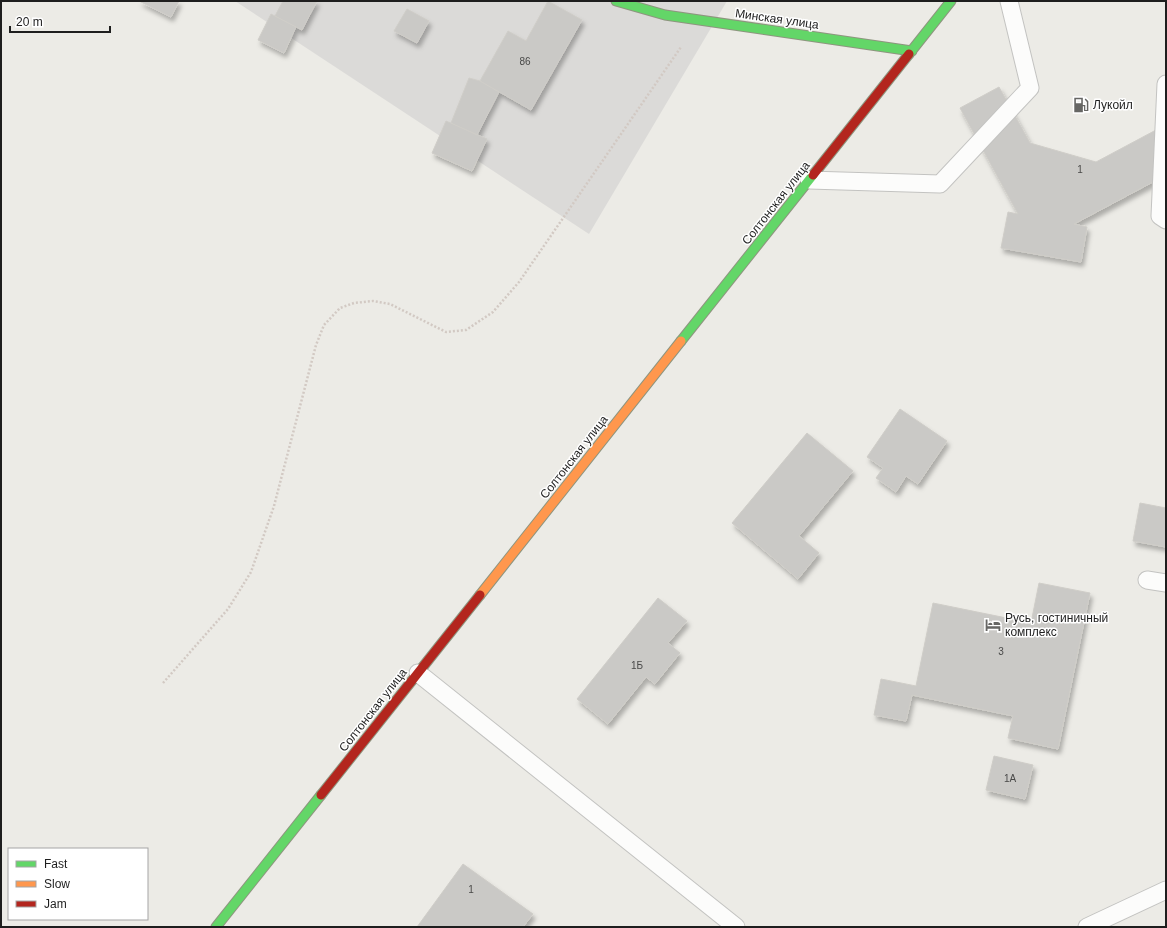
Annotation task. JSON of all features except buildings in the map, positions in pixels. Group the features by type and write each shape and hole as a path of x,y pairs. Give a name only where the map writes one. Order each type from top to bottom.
{"main road":[{"name":"Минская улица","path":"616,1 650,12 912,51"},
{"name":"Солтонская улица","path":"216,927 951,1"}],"lane":[{"path":"809,180 940,184 1030,88 1009,1"},
{"path":"1166,84 1160,216 1166,220"},
{"path":"1147,580 1166,583"},
{"path":"418,673 736,927"},
{"path":"1087,927 1166,890"}],"path":[{"path":"163,683 228,609 251,572 274,506 316,345 324,326 340,308 354,303 373,301 390,304 446,332 466,330 493,312 519,282 699,20"}],"shaded area":[{"path":"235,1 727,1 589,234"}],"traffic: fast":[{"path":"616,1 665,15 912,51"},
{"path":"909,54 951,1"},
{"path":"681,341 813,175"},
{"path":"216,927 321,795"}],"traffic: slow":[{"path":"480,595 681,341"}],"traffic: jam":[{"path":"813,175 909,54"},
{"path":"321,795 480,595"}],"place":[{"name":"Лукойл","path":"1081,105"},
{"name":"Русь, гостиничный комплекс","path":"993,625"}]}
